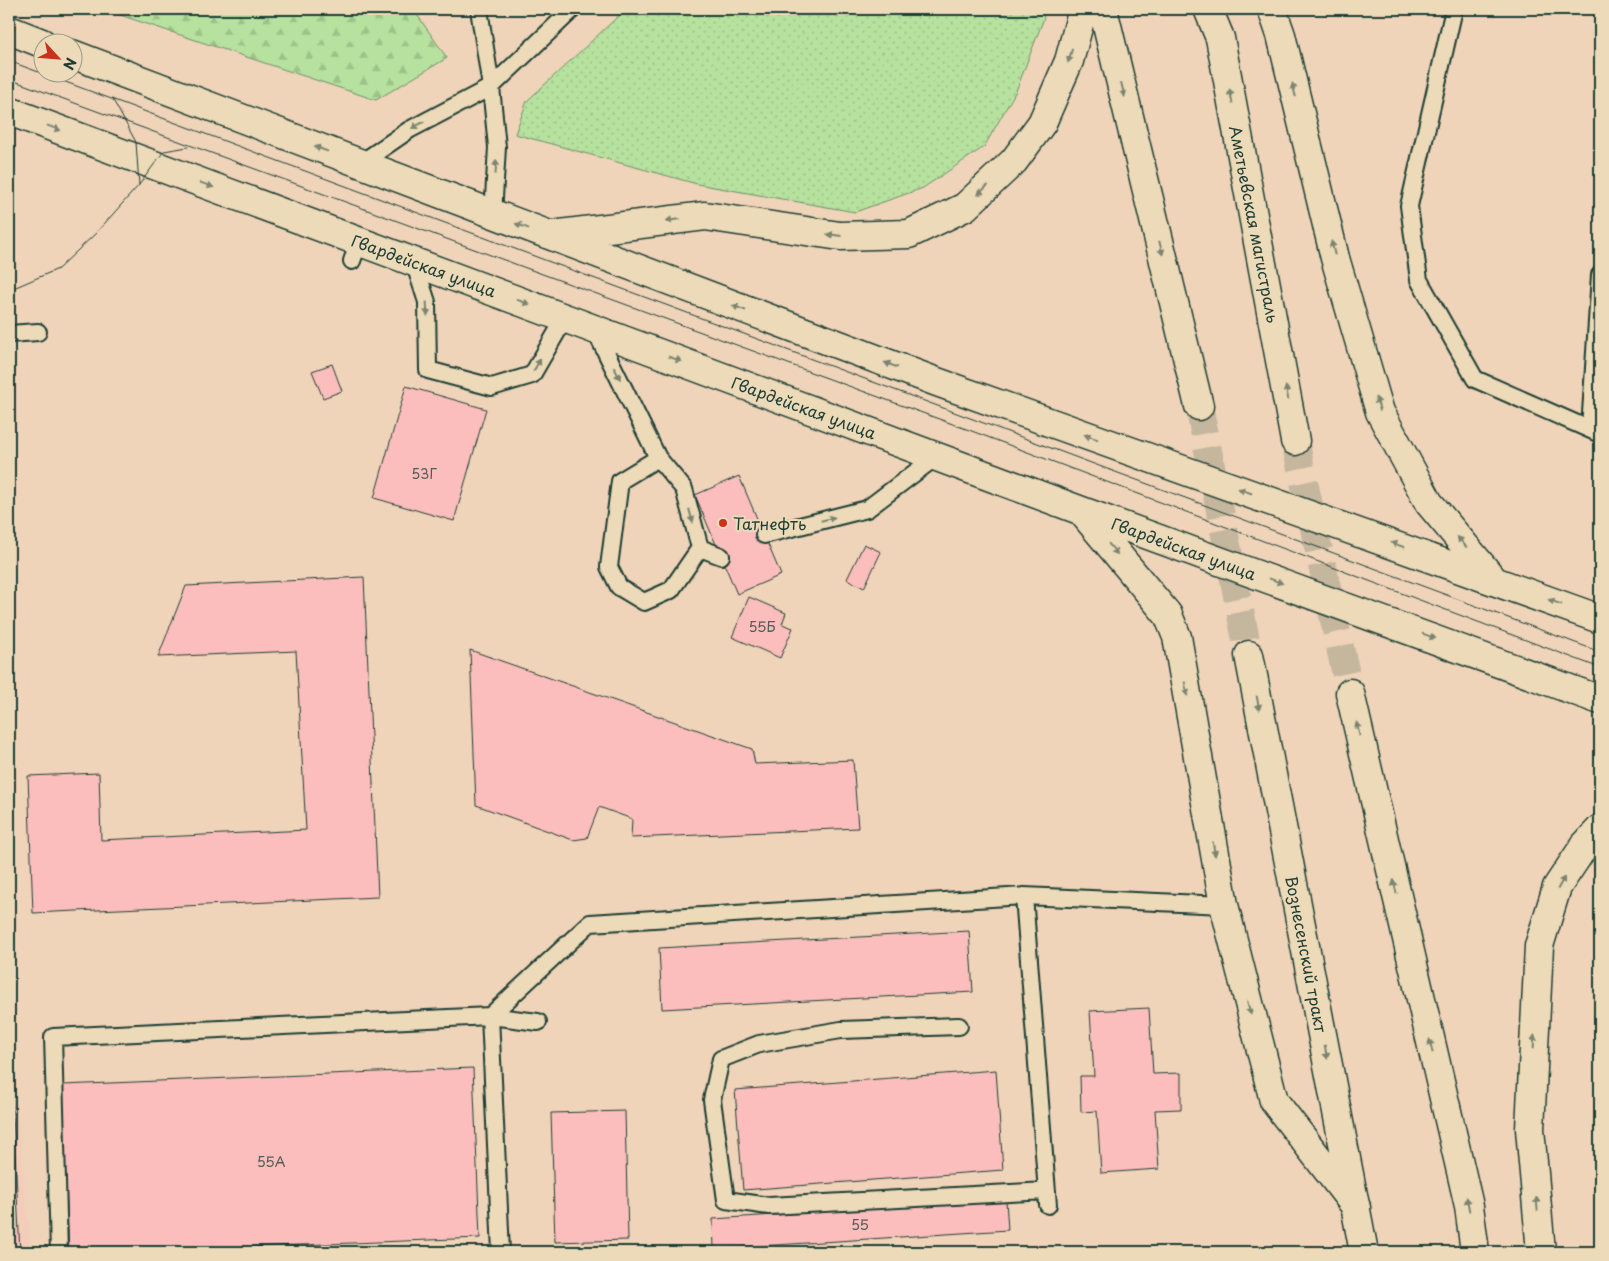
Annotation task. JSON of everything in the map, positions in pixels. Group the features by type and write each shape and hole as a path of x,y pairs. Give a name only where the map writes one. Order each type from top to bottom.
{"main road":[{"path":"548,236 705,216 840,236 909,234 965,207 1014,161 1042,123 1069,61 1083,9"},
{"path":"1103,9 1199,406"},
{"name":"Аметьевская магистраль","path":"1208,9 1220,38 1296,441"},
{"path":"1272,9 1281,36 1335,258 1380,412 1428,503 1493,579"},
{"path":"9,30 32,39"},
{"path":"82,58 937,382 1493,579 1600,619"},
{"name":"Гвардейская улица","path":"9,111 356,251 414,262 937,456 1082,512 1600,700"},
{"path":"1082,512 1168,615 1177,637 1224,905 1274,1101 1356,1207"},
{"name":"Вознесенский тракт","path":"1249,655 1364,1252"},
{"path":"1350,693 1469,1206 1475,1252"},
{"path":"1541,1252 1530,1129 1539,946 1557,887 1585,845 1600,829"}],"lane":[{"path":"480,9 497,147 493,215"},
{"path":"360,163 409,130 491,87 573,9"},
{"path":"1454,9 1409,206 1419,280 1474,379 1595,432 1600,275"},
{"path":"414,262 427,302 428,370 492,387 532,375 565,318"},
{"path":"595,330 658,458 684,489 700,548 671,590 644,602 619,587 609,566 620,481 658,458"},
{"path":"9,334 38,332"},
{"path":"764,535 867,509 937,456"},
{"path":"700,548 721,556"},
{"path":"501,1252 490,1016 590,923 1024,896 1224,905"},
{"path":"960,1026 841,1030 759,1044 721,1059 712,1100 726,1200 769,1206 1047,1198 1024,896"},
{"path":"59,1252 53,1037 490,1016 538,1022"}],"shaded area":[{"path":"9,1016 31,1252 9,1252"}],"green space":[{"path":"102,9 413,9 447,58 376,100"},
{"path":"626,9 1042,9 1044,18 1016,91 984,147 923,188 855,212 697,184 515,134 527,101"}],"building":[{"path":"332,364 342,391 323,398 312,371"},
{"path":"406,386 486,409 454,521 374,498"},
{"path":"739,476 781,575 737,594 695,495"},
{"path":"864,544 881,552 864,588 847,579"},
{"path":"364,577 378,897 33,913 28,776 99,773 101,840 306,830 296,651 158,657 186,586"},
{"path":"749,597 786,613 782,624 793,628 780,658 732,637"},
{"path":"470,650 752,749 755,764 853,760 858,828 631,838 632,819 599,807 587,838 573,840 476,805"},
{"path":"969,931 973,992 662,1009 659,948"},
{"path":"1149,1008 1153,1074 1181,1073 1181,1109 1155,1110 1159,1169 1101,1173 1097,1111 1081,1112 1080,1076 1094,1076 1090,1011"},
{"path":"473,1068 480,1238 123,1252 69,1252 62,1085"},
{"path":"996,1070 1003,1170 743,1190 735,1090"},
{"path":"9,1076 11,1076 20,1252 9,1252"},
{"path":"625,1111 628,1240 555,1242 551,1113"},
{"path":"1006,1200 1008,1230 714,1249 713,1219"}],"tunnel":[{"path":"1199,406 1249,655"},
{"path":"1295,441 1350,693"}],"tram line":[{"path":"9,61 1600,652"},
{"path":"9,79 969,430 1600,668"},
{"path":"113,100 136,142 139,185"},
{"path":"9,290 58,269 96,233 139,185 164,151 188,147"}],"place":[{"name":"Татнефть","path":"723,523"}]}
